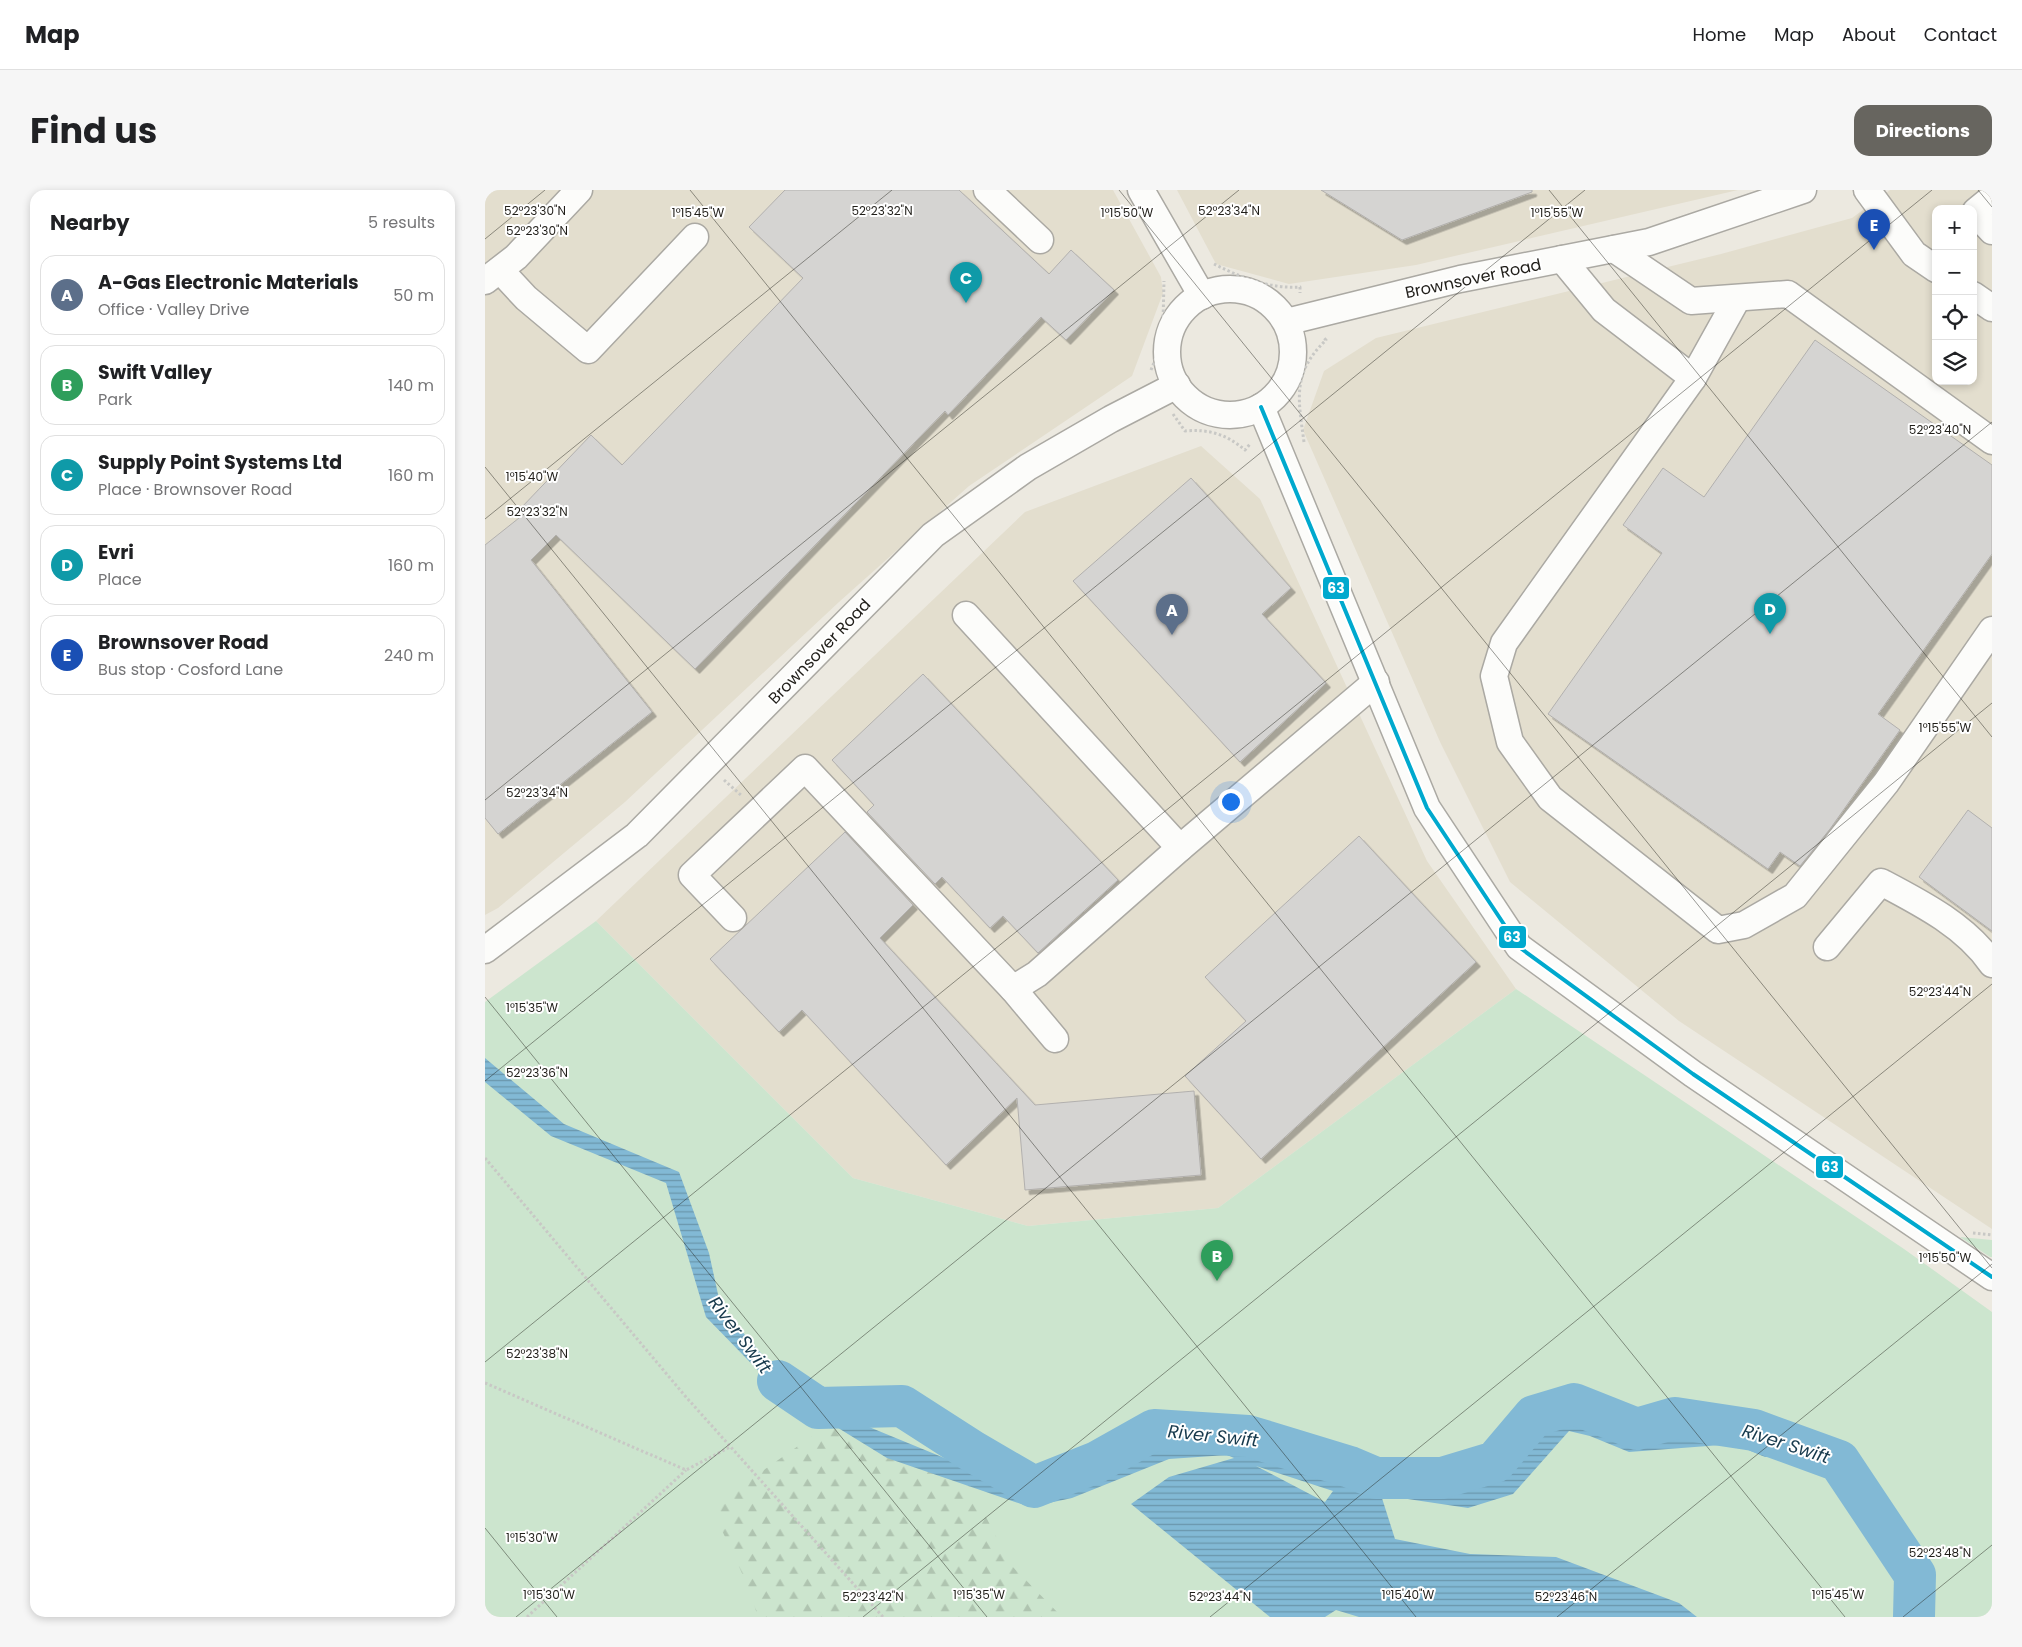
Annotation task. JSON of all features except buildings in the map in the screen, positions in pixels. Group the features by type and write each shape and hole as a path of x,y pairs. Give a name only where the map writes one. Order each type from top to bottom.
{"street":[{"path":"579,190 516,257 492,276 526,298 588,350 695,237"},
{"path":"987,190 1040,240"},
{"path":"1141,190 1202,296"},
{"name":"Brownsover Road","path":"1286,322 1460,279 1649,242 1803,190"},
{"path":"1867,190 1914,254 1932,266"},
{"path":"1992,198 1976,211 1977,215 1992,231"},
{"path":"1614,249 1691,302 1788,294 1992,441"},
{"path":"1562,259 1604,310 1693,378"},
{"path":"1239,289 1258,295 1274,306 1286,322 1292,340 1293,360 1287,378 1277,394 1261,407 1243,414 1224,414 1206,410 1189,400 1177,385 1169,366 1167,345 1173,326 1181,314 1202,296 1220,290 1239,289"},
{"path":"1737,298 1693,378 1504,643 1494,676 1510,742 1550,798 1718,930 1744,925 1795,896 1886,783 1992,630"},
{"path":"1977,298 1992,308"},
{"name":"Brownsover Road","path":"485,950 637,835 933,535 1028,466 1111,419 1177,385"},
{"path":"1261,407 1427,808 1519,947 1693,1074 1992,1276"},
{"path":"966,615 1180,848"},
{"path":"1013,989 1037,974 1180,848 1376,682"},
{"path":"733,918 692,875 805,768 1013,989 1055,1039"},
{"path":"1827,947 1881,882 1912,898 1962,931 1983,951 1992,964"}],"path":[{"path":"1214,264 1241,278 1267,284 1300,287"},
{"path":"1146,375 1160,348 1163,322 1163,285"},
{"path":"1304,443 1299,406 1301,379 1306,364 1326,340"},
{"path":"1185,431 1202,430 1219,433 1235,441 1245,450"},
{"path":"707,765 759,812"},
{"path":"485,1158 585,1279 730,1447 883,1617"},
{"path":"1964,1232 1992,1234"},
{"path":"485,1382 687,1470"},
{"path":"527,1617 687,1470 730,1447"}],"shaded area":[{"path":"485,190 1113,190 1161,277 1163,293 1132,376 969,486 839,602 625,802 498,908 485,915"},
{"path":"1177,190 1738,190 1416,265 1289,284 1216,264"},
{"path":"1890,190 1992,190 1992,1229 1679,1021 1510,882 1441,744 1303,430 1324,371 1376,338 1721,254 1852,218"},
{"path":"1201,446 1260,499 1427,861 1516,989 1218,1208 1028,1226 853,1178 596,921 1025,512"}],"green space":[{"path":"596,921 853,1178 1028,1226 1218,1208 1516,989 1904,1249 1992,1312 1992,1617 485,1617 485,1002"},
{"path":"1960,1237 1992,1240 1992,1257 1990,1257"},
{"path":"831,1423 962,1471 1011,1565 1062,1617 758,1617 748,1586 711,1507"}],"water":[{"path":"485,1058 564,1124 679,1172 709,1253 721,1308 775,1369 835,1413 1022,1490 1049,1486 1165,1441 1237,1440 1344,1474 1350,1467 1376,1478 1379,1487 1459,1493 1503,1477 1552,1427 1569,1417 1631,1434 1671,1424 1775,1442 1800,1441 1855,1475 1924,1571 1924,1617 1912,1617 1912,1578 1846,1484 1799,1454 1765,1457 1734,1444 1629,1452 1590,1436 1569,1431 1513,1494 1468,1508 1381,1495 1395,1539 1470,1554 1556,1557 1679,1603 1697,1617 1359,1617 1336,1610 1325,1617 1270,1617 1131,1504 1169,1477 1234,1458 1227,1455 1169,1459 1072,1498 1030,1507 887,1458 778,1391 706,1317 666,1183 551,1136 485,1082","holes":["1256,1466 1333,1491 1325,1502"]}],"waterway":[{"name":"River Swift","path":"778,1381 818,1408 902,1406 972,1451 1034,1487 1097,1462 1154,1430 1248,1436 1350,1467 1376,1478 1442,1478 1495,1462 1534,1416 1574,1404 1637,1429 1675,1418 1754,1430 1839,1461 1915,1575 1914,1617"}],"transit line":[{"name":"63","path":"1261,407 1427,808 1519,947 1693,1074 1992,1277"}],"place":[{"name":"Brownsover Road","path":"1874,250"},
{"name":"Supply Point Systems Ltd","path":"966,303"},
{"name":"Evri","path":"1770,634"},
{"name":"A-Gas Electronic Materials","path":"1172,635"},
{"name":"Swift Valley","path":"1217,1281"}]}
